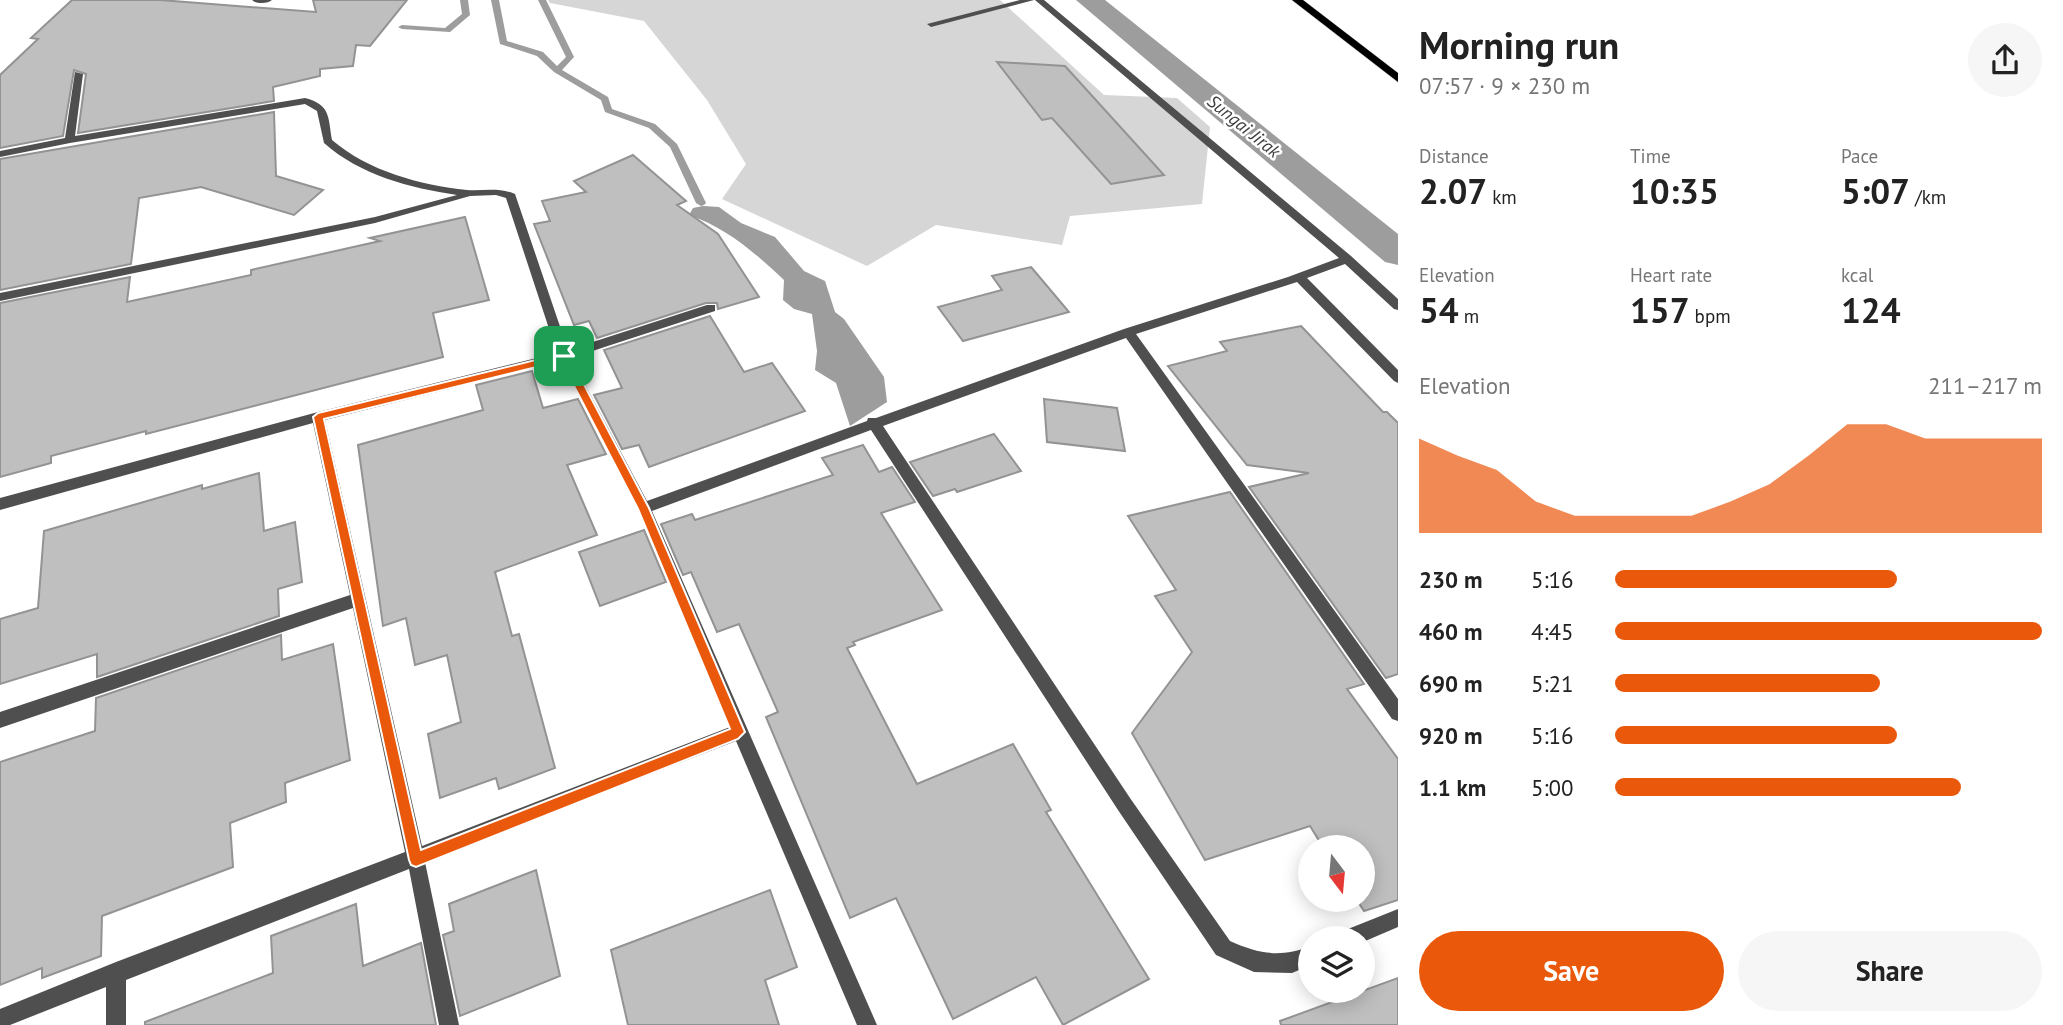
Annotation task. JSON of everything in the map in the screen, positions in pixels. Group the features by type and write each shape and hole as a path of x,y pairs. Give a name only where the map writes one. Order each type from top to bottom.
{"main road":[{"path":"1297,0 1398,79"}],"street":[{"path":"256,0 268,0"},
{"path":"931,24 1030,0"},
{"path":"1039,0 1347,259 1398,306"},
{"path":"70,140 78,74"},
{"path":"0,154 305,101 322,108 326,114 327,141 338,152 364,165 431,188 473,194 508,194 514,202 564,356 643,508 867,1025"},
{"path":"0,297 375,220 473,194"},
{"path":"643,508 873,422 982,387 1128,332 1300,278 1347,259"},
{"path":"1300,278 1398,378"},
{"path":"0,504 318,417 564,356 711,308"},
{"path":"1128,332 1398,713"},
{"path":"318,417 356,600 416,860 449,1025"},
{"path":"873,422 1124,804 1223,948 1254,962 1292,963 1298,960"},
{"path":"0,720 356,600"},
{"path":"0,1019 116,972 416,860 738,732"},
{"path":"1375,928 1398,918"},
{"path":"116,972 116,1025"}],"shaded area":[{"path":"548,0 1000,0 1104,95 1177,98 1210,127 1202,204 1070,216 1062,245 936,225 867,266 722,199 746,164 707,100 644,21 550,3"},
{"path":"719,207 741,223 775,237 804,271 825,281 835,312 844,319 884,377 887,402 850,426 836,383 815,370 817,351 812,314 794,309 783,300 784,280 751,251 716,227 689,215 693,208"}],"building":[{"path":"72,0 160,0 316,12 313,0 407,0 370,46 356,45 353,66 320,69 320,76 273,87 274,101 78,133 86,74 74,70 63,136 0,148 0,75 38,39 31,38"},
{"path":"997,62 1065,66 1164,175 1111,184 1052,118 1042,120"},
{"path":"274,112 276,176 323,190 294,215 201,187 139,198 131,264 0,290 0,159"},
{"path":"633,155 686,201 677,205 718,234 759,297 718,309 717,303 706,303 597,338 589,321 574,325 534,224 550,221 542,201 586,192 574,181"},
{"path":"465,217 489,300 433,313 443,357 51,456 51,463 0,477 0,303 130,277 127,302 251,275 251,270 380,241 370,238"},
{"path":"1031,267 1069,312 963,341 938,307 1002,290 992,276"},
{"path":"710,316 744,372 772,363 805,411 649,467 639,445 622,449 594,395 622,388 604,350"},
{"path":"1301,326 1383,412 1387,412 1398,423 1398,674 1386,678 1249,487 1309,473 1247,465 1168,366 1227,351 1220,342"},
{"path":"532,371 543,408 578,399 606,454 567,465 597,535 495,572 512,636 519,634 555,768 499,789 496,778 440,798 428,734 461,722 447,655 415,665 406,618 383,626 358,445 483,410 476,385"},
{"path":"1044,399 1117,408 1125,451 1047,442"},
{"path":"994,434 1021,471 957,492 955,489 933,496 910,462"},
{"path":"863,445 879,472 892,467 915,502 881,513 942,610 853,642 855,645 847,648 917,784 1013,744 1051,810 1046,812 1149,979 1063,1025 1036,977 953,1019 896,898 850,918 766,717 778,712 739,624 717,632 691,572 683,575 661,524 692,514 695,520 833,475 822,458"},
{"path":"259,473 264,531 295,522 302,582 278,589 279,616 97,677 97,654 0,684 0,619 38,608 44,531 202,485 202,489"},
{"path":"1230,492 1364,684 1347,689 1398,759 1398,900 1376,907 1376,835 1316,835 1310,826 1205,860 1132,733 1192,652 1155,596 1176,590 1128,516"},
{"path":"644,530 666,582 600,606 579,552"},
{"path":"281,635 282,660 333,644 350,760 285,783 286,802 230,823 233,867 102,916 101,956 42,978 42,968 0,985 0,762 95,731 96,698"},
{"path":"536,870 560,976 460,1016 443,935 454,931 449,904"},
{"path":"770,890 797,967 765,980 779,1025 628,1025 611,950"},
{"path":"356,904 363,966 421,943 436,1025 145,1025 145,1022 273,973 271,936"},
{"path":"1398,978 1398,1025 1281,1025 1280,1021 1329,1003 1375,1003 1375,986"}],"waterway":[{"path":"402,27 447,30 466,15 464,0"},
{"path":"495,0 503,42 540,54 557,70"},
{"path":"542,0 570,57 557,70"},
{"name":"Sungai Jirak","path":"1089,0 1398,253"},
{"path":"557,70 605,99 608,110 652,126 674,146 701,203"}],"route":[{"path":"564,356 643,508 738,732 416,860 356,600 318,417 564,356"}]}
